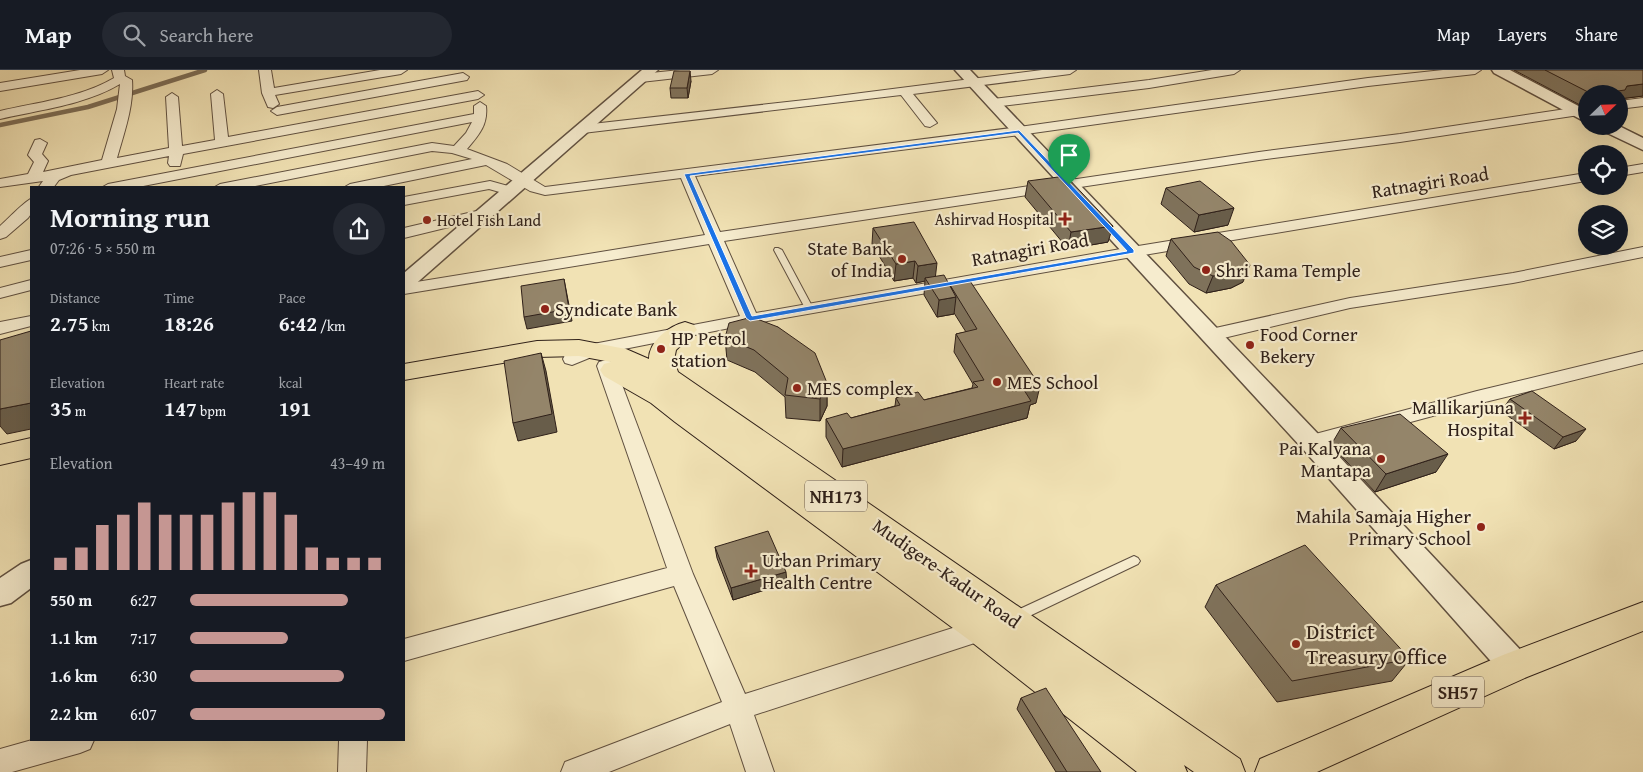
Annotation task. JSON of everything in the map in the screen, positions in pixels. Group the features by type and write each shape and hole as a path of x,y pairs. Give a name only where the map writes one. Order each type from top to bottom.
{"main road":[{"path":"667,377 661,362 661,354 668,344 685,330"},
{"name":"Mudigere-Kadur Road","path":"405,372 537,349 590,358 660,397 981,630 1168,772"},
{"name":"Mudigere-Kadur Road","path":"405,385 524,364 617,355 667,377 1226,772"},
{"path":"0,455 30,448"},
{"path":"0,469 30,462"},
{"name":"SH57","path":"1274,772 1515,666 1643,616"}],"street":[{"path":"0,87 102,70"},
{"path":"265,70 268,93 277,111 277,132"},
{"path":"268,93 401,70"},
{"path":"405,283 481,215 646,74 712,70"},
{"path":"583,129 905,92 968,76 1070,70"},
{"path":"993,103 1197,73 1234,70"},
{"path":"405,201 490,185 531,187 545,191 687,174 1019,131 1368,82 1475,70"},
{"path":"1499,70 1578,110"},
{"path":"0,115 85,95 105,88 119,74 127,83 126,96 108,164"},
{"path":"277,111 461,74 478,95 482,116 476,131 457,150"},
{"path":"968,76 1311,442 1515,666"},
{"path":"905,92 930,123"},
{"path":"217,94 222,142"},
{"path":"0,183 39,182 59,174 108,164 478,95"},
{"path":"172,97 176,151 174,181"},
{"path":"1628,104 1643,102"},
{"path":"405,289 553,263 1259,156 1578,113"},
{"path":"127,186 174,181 482,116"},
{"path":"1624,135 1643,145"},
{"path":"39,182 41,161 35,155 40,143"},
{"path":"230,186 432,147 457,150 500,166 517,186"},
{"path":"360,186 485,161"},
{"path":"1628,170 1643,168"},
{"path":"687,174 714,240 750,318"},
{"name":"Ratnagiri Road","path":"590,358 685,330 750,318 1132,252 1578,178"},
{"path":"0,233 23,215 30,205"},
{"path":"405,233 481,215"},
{"path":"0,233 30,227"},
{"path":"1211,335 1350,303 1513,278 1643,252"},
{"path":"0,262 30,255"},
{"path":"0,293 30,285"},
{"path":"0,328 30,321"},
{"path":"1311,442 1402,416 1643,357"},
{"path":"590,358 738,708 760,772"},
{"path":"0,594 30,573"},
{"path":"405,650 681,574"},
{"path":"575,772 738,708 981,630"},
{"path":"0,762 76,741"},
{"path":"352,772 353,741"}],"lane":[{"path":"778,250 809,308"},
{"path":"1011,619 1134,561"}],"building":[{"path":"1545,70 1643,70 1643,84 1628,86 1578,85 1578,87"},
{"path":"674,71 690,71 687,88 670,88"},
{"path":"1066,176 1113,226 1071,232 1028,181"},
{"path":"1200,181 1234,208 1199,215 1166,188"},
{"path":"914,222 937,263 918,266 915,261 896,264 873,228"},
{"path":"1218,232 1231,241 1250,265 1237,271 1213,276 1194,267 1171,239"},
{"path":"944,275 956,297 939,300 925,278"},
{"path":"564,279 569,309 524,317 521,286"},
{"path":"970,281 1040,386 1024,390 1031,401 843,449 826,419 847,413 851,418 900,405 896,398 918,392 924,400 978,387 973,382 984,380 956,334 977,329 950,285"},
{"path":"752,317 778,327 815,353 827,383 820,399 785,395 788,378 754,350 725,338 729,323"},
{"path":"30,331 30,403 0,409 0,340"},
{"path":"541,353 552,414 513,423 504,361"},
{"path":"1532,391 1586,429 1563,437 1510,399"},
{"path":"1400,414 1448,454 1386,474 1341,428"},
{"name":"Urban Primary Health Centre","path":"768,531 786,572 731,588 715,547"},
{"name":"District Treasury Office","path":"1305,545 1410,659 1292,681 1216,585"},
{"path":"1046,688 1101,772 1067,772 1021,698"}],"waterway":[{"path":"0,125 88,107 205,70"}],"place":[{"name":"Ashirvad Hospital","path":"1065,219"},
{"name":"Hotel Fish Land","path":"427,220"},
{"name":"State Bank of India","path":"902,259"},
{"name":"Shri Rama Temple","path":"1206,270"},
{"name":"Syndicate Bank","path":"545,309"},
{"name":"Food Corner Bekery","path":"1250,345"},
{"name":"HP Petrol station","path":"661,349"},
{"name":"MES School","path":"997,382"},
{"name":"MES complex","path":"797,388"},
{"name":"Mallikarjuna Hospital","path":"1525,418"},
{"name":"Pai Kalyana Mantapa","path":"1381,459"},
{"name":"Mahila Samaja Higher Primary School","path":"1481,527"},
{"name":"Urban Primary Health Centre","path":"751,571"},
{"name":"District Treasury Office","path":"1296,644"}],"route":[{"path":"1019,131 1069,185 1132,252 750,318 714,240 687,174 1019,131"}]}
